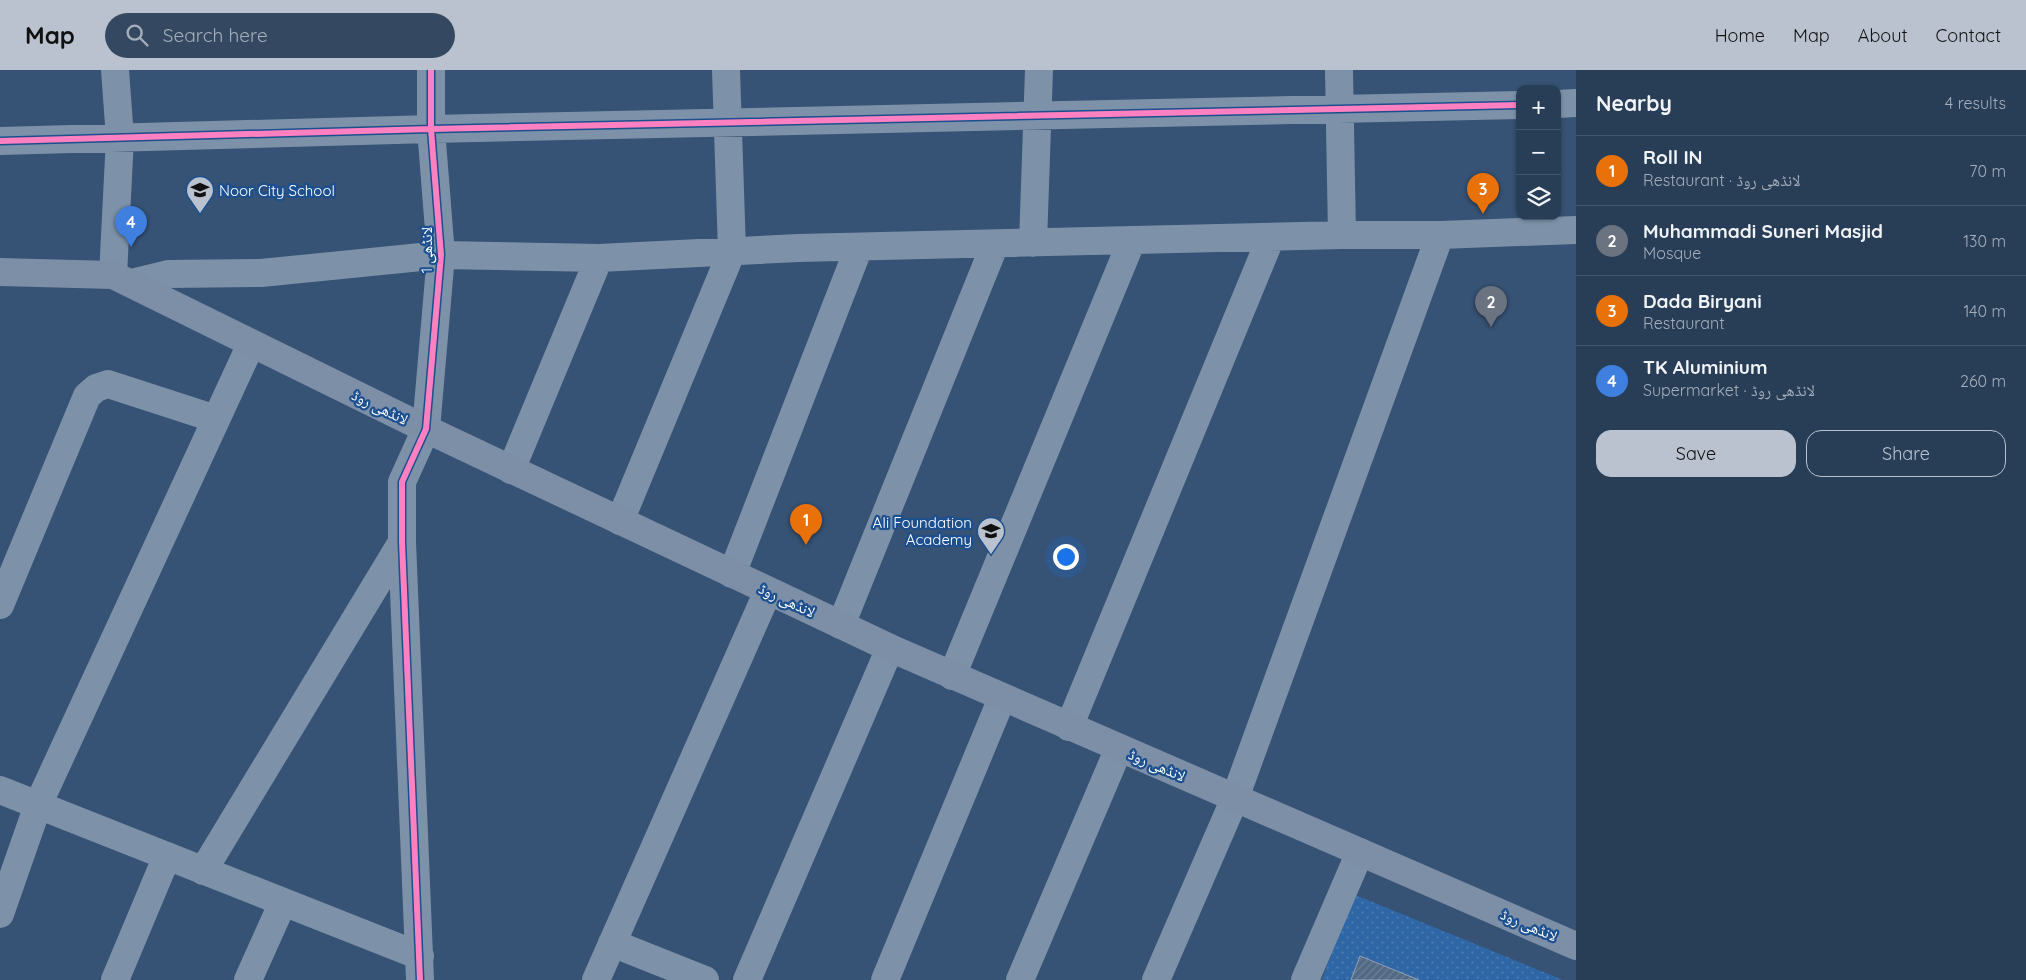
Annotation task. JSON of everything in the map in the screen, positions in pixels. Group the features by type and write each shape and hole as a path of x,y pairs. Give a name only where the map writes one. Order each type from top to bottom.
{"main road":[{"name":"لانڈھی روڈ","path":"0,272 122,279 511,470 890,648 1576,946"}],"street":[{"path":"115,70 120,138 122,279 168,274 261,273 441,255 599,258 859,247 1342,235 1440,235 1576,230"},
{"name":"لانڈھی 1","path":"420,968 402,542 402,482 426,429 441,255 431,129 431,70"},
{"path":"620,521 732,251 726,70"},
{"path":"1033,243 1039,70"},
{"path":"1338,70 1342,235"},
{"path":"1561,104 1576,104"},
{"path":"0,141 431,129 1516,105"},
{"path":"1156,980 1235,798 1440,235"},
{"path":"1069,727 1270,237"},
{"path":"952,676 1132,240"},
{"path":"841,625 996,244"},
{"path":"732,574 859,247"},
{"path":"511,470 599,258"},
{"path":"0,914 38,805 251,344"},
{"path":"0,606 87,396 96,388 108,384 216,419"},
{"path":"202,871 402,542"},
{"path":"596,980 768,591"},
{"path":"747,980 890,648"},
{"path":"885,980 1002,698"},
{"path":"1020,980 1118,748"},
{"path":"0,790 283,902 420,968"},
{"path":"1305,980 1360,852"},
{"path":"115,980 167,856"},
{"path":"248,980 283,902"},
{"path":"612,943 705,980"}],"shaded area":[{"path":"1353,894 1563,980 1322,980"}],"building":[{"path":"1360,956 1419,980 1351,980"}],"cycle path":[{"path":"420,980 402,542 402,482 426,429 441,255 431,129 431,70"},
{"path":"0,141 431,129 1516,105"}],"place":[{"name":"Noor City School","path":"200,214"},
{"name":"Dada Biryani","path":"1483,214"},
{"name":"TK Aluminium","path":"131,247"},
{"name":"Muhammadi Suneri Masjid","path":"1491,327"},
{"name":"Roll IN","path":"806,545"},
{"name":"AIi Foundation Academy","path":"991,555"}]}
